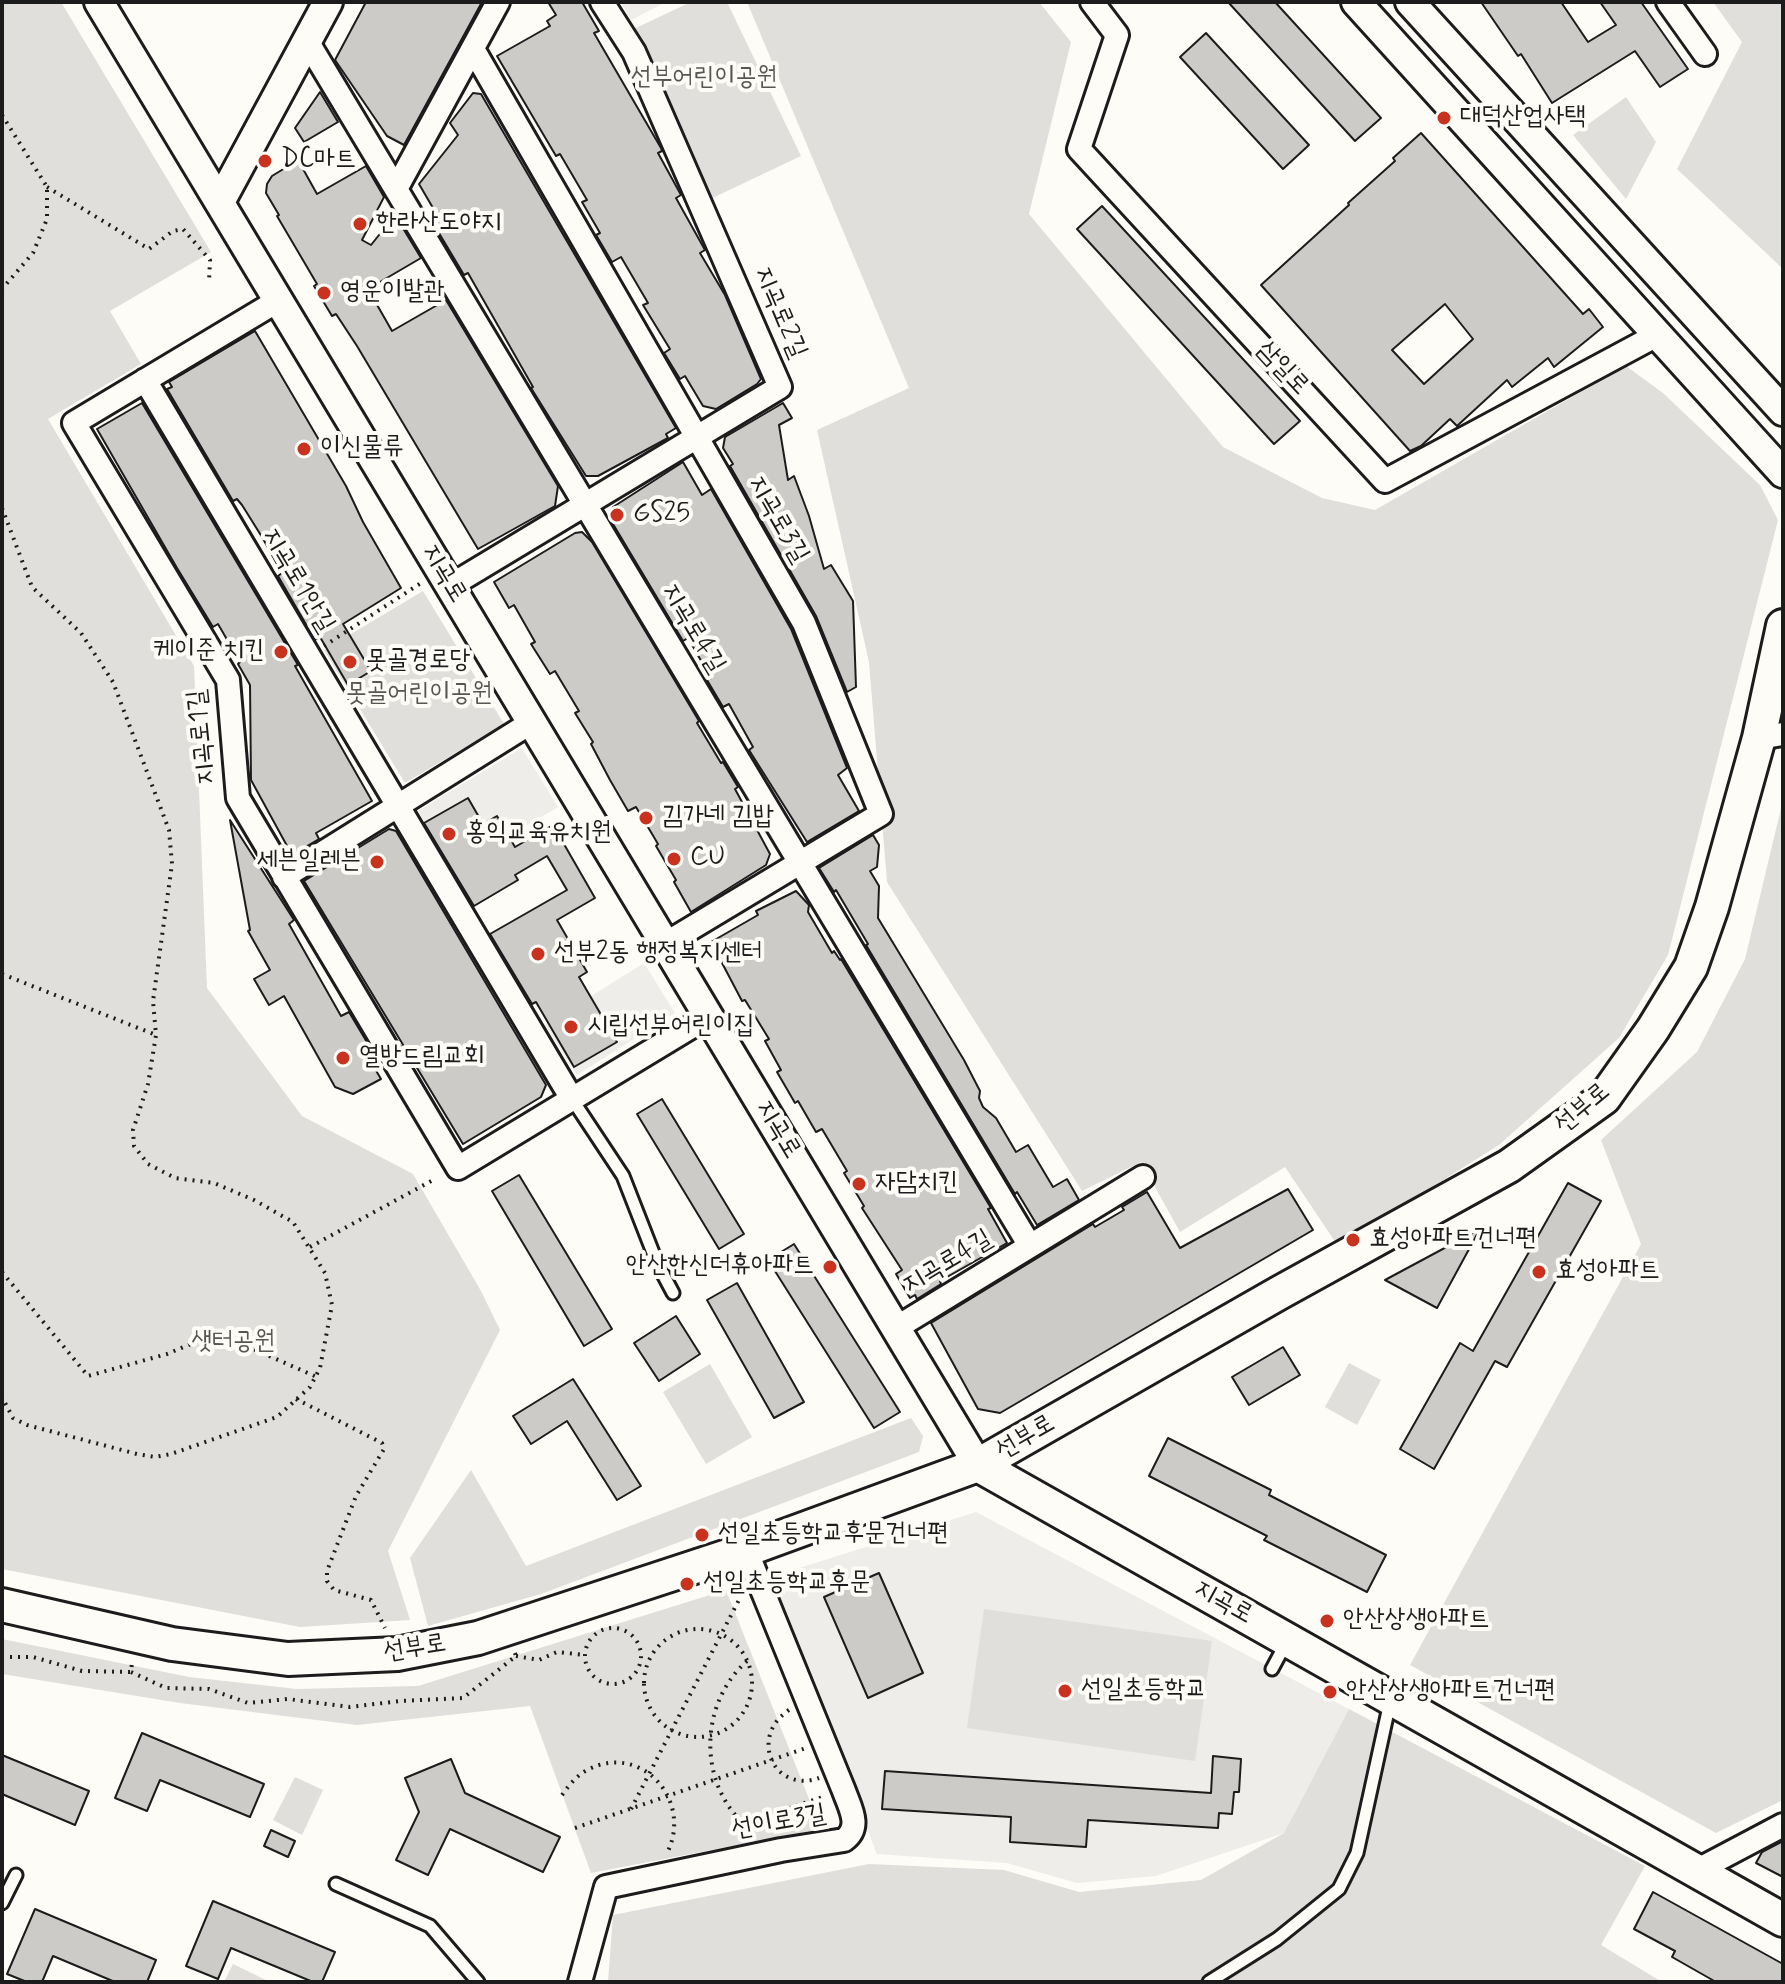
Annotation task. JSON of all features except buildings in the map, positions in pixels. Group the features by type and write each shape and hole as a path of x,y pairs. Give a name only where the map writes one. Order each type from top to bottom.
{"main road":[{"name":"선부로","path":"2,1605 172,1644 288,1659 397,1654 478,1638 512,1642 750,1561 978,1465 1509,1166 1604,1098 1653,1029 1691,967 1771,736 1783,626"},
{"name":"지곡로","path":"978,1465 1783,1920"}],"street":[{"name":"지곡로","path":"99,2 978,1465"},
{"path":"220,202 328,2"},
{"path":"396,189 498,2"},
{"name":"지곡로2길","path":"446,578 585,504 780,387 634,52 602,2"},
{"name":"삼일로","path":"1092,2 1117,35 1079,149 1385,481 1657,335"},
{"path":"1356,2 1783,473"},
{"path":"1410,2 1783,411"},
{"path":"1668,2 1705,54"},
{"name":"지곡로4길","path":"307,41 1030,1246"},
{"name":"지곡로3길","path":"473,49 804,623 881,814 665,944"},
{"name":"지곡로1길","path":"279,300 74,423 228,680 238,798 458,1168 572,1099"},
{"name":"지곡로1안길","path":"145,380 572,1099"},
{"path":"284,877 532,722"},
{"path":"572,1099 709,1016"},
{"name":"지곡로4길","path":"896,1328 1143,1177"},
{"name":"선이로3길","path":"580,1982 606,1887 844,1840 852,1835 855,1823 840,1775 750,1561"},
{"path":"1696,1871 1783,1825"}],"lane":[{"path":"572,1099 623,1176 657,1263 673,1293"},
{"path":"1272,1669 1287,1640"},
{"path":"1209,1982 1277,1939 1339,1889 1357,1853 1391,1698"},
{"path":"2,1903 16,1875"},
{"path":"336,1884 430,1926 478,1982"}],"path":[{"path":"2,115 47,187 149,249 173,231 183,229 210,260 209,282"},
{"path":"2,289 33,253 47,219 47,187"},
{"path":"2,508 32,587 81,633 113,682 169,830 172,864 153,1001 156,1035 148,1084 133,1130 134,1146 148,1164 175,1178 214,1183 254,1200 293,1222 325,1273 332,1305 317,1377 277,1417 171,1454 155,1457 137,1454 27,1425 13,1418 2,1397"},
{"path":"309,656 446,578"},
{"path":"2,974 156,1035"},
{"path":"310,1247 433,1180"},
{"path":"2,1272 88,1376 167,1354 217,1333 317,1377"},
{"path":"296,1399 382,1443 384,1449 356,1496 327,1571 327,1581 334,1590 371,1600 397,1654"},
{"path":"631,1809 721,1635 750,1561"},
{"path":"622,1629 640,1649 639,1666 627,1680 610,1684 594,1677 588,1669 585,1655 588,1641 603,1630 622,1629"},
{"path":"692,1629 709,1630 740,1648 748,1661 753,1682 751,1699 743,1716 730,1728 695,1738 662,1724 651,1710 645,1694 649,1659 674,1634 692,1629"},
{"path":"131,1672 135,1636"},
{"path":"2,1657 33,1657 82,1671 131,1672 166,1688 209,1689 248,1703 288,1699 350,1707 463,1698 512,1642 539,1660 557,1652 585,1655"},
{"path":"748,1661 737,1670 718,1700 709,1736 712,1771 726,1805 750,1832 781,1850"},
{"path":"639,1666 647,1668"},
{"path":"809,1707 788,1710 771,1727 768,1739 772,1760 780,1772 802,1781 840,1775"},
{"path":"575,1828 824,1742"},
{"path":"562,1795 574,1779 590,1768 609,1763 628,1764 649,1774 661,1784 676,1820 674,1839 665,1857"},
{"path":"743,1823 840,1775"}],"shaded area":[{"path":"621,2 666,2 631,20"},
{"path":"522,748 558,807 453,869 418,811"},
{"path":"644,963 675,1013 577,1075 545,1025"},
{"name":"선일초등학교","path":"976,1512 1349,1709 1284,1833 1156,1876 1077,1883 1007,1863 877,1854 768,1578"}],"green space":[{"name":"샛터공원","path":"2,2 61,2 211,252 110,311 141,364 48,419 194,666 207,988 302,1116 413,1174 481,1291 500,1330 388,1551 410,1620 300,1627 2,1569"},
{"name":"선부어린이공원","path":"691,2 727,2 801,156 704,202 623,34"},
{"path":"747,2 1039,2 1071,42 1029,214 1223,447 1322,498 1375,510 1626,366 1663,393 1760,485 1778,520 1668,955 1619,1038 1499,1145 1338,1246 1285,1167 1180,1232 1141,1162 1082,1191 887,882 869,662 817,430 909,388"},
{"path":"1713,2 1783,2 1783,269 1677,169 1742,42"},
{"path":"1626,97 1656,142 1626,199 1573,135"},
{"name":"못골어린이공원","path":"423,591 504,724 405,783 324,650"},
{"path":"1783,800 1783,1800 1716,1833 1410,1665 1641,1244 1601,1140 1697,1052 1745,959"},
{"path":"1349,1363 1381,1380 1357,1425 1325,1407"},
{"path":"710,1364 752,1437 706,1464 663,1392"},
{"path":"911,1418 923,1436 919,1452 541,1594 428,1626 410,1558 471,1470 526,1566"},
{"path":"726,1590 821,1829 591,1873 530,1706 357,1725 180,1703 2,1674 2,1639 189,1677 297,1689 418,1686"},
{"path":"984,1609 1212,1641 1195,1761 967,1728"},
{"path":"1349,1709 1645,1866 1601,1945 1662,1982 608,1982 613,1915 869,1864 1004,1870 1079,1892 1201,1880 1284,1833"},
{"path":"295,1777 323,1790 302,1835 273,1820"},
{"path":"233,1964 270,1982 224,1982"}],"place":[{"name":"대덕산업사택","path":"1444,118"},
{"name":"DC마트","path":"265,161"},
{"name":"한라산도야지","path":"360,224"},
{"name":"영운이발관","path":"324,293"},
{"name":"이신물류","path":"304,449"},
{"name":"GS25","path":"617,515"},
{"name":"케이준 치킨","path":"281,652"},
{"name":"못골경로당","path":"350,662"},
{"name":"김가네 김밥","path":"646,818"},
{"name":"홍익교육유치원","path":"449,834"},
{"name":"CU","path":"674,859"},
{"name":"세븐일레븐","path":"377,862"},
{"name":"선부2동 행정복지센터","path":"538,954"},
{"name":"시립선부어린이집","path":"571,1027"},
{"name":"열방드림교회","path":"343,1058"},
{"name":"자담치킨","path":"859,1184"},
{"name":"효성아파트건너편","path":"1353,1240"},
{"name":"안산한신더휴아파트","path":"830,1267"},
{"name":"효성아파트","path":"1539,1272"},
{"name":"선일초등학교후문건너편","path":"702,1535"},
{"name":"선일초등학교후문","path":"687,1584"},
{"name":"안산상생아파트","path":"1327,1621"},
{"name":"선일초등학교","path":"1065,1691"},
{"name":"안산상생아파트건너편","path":"1330,1692"}]}
